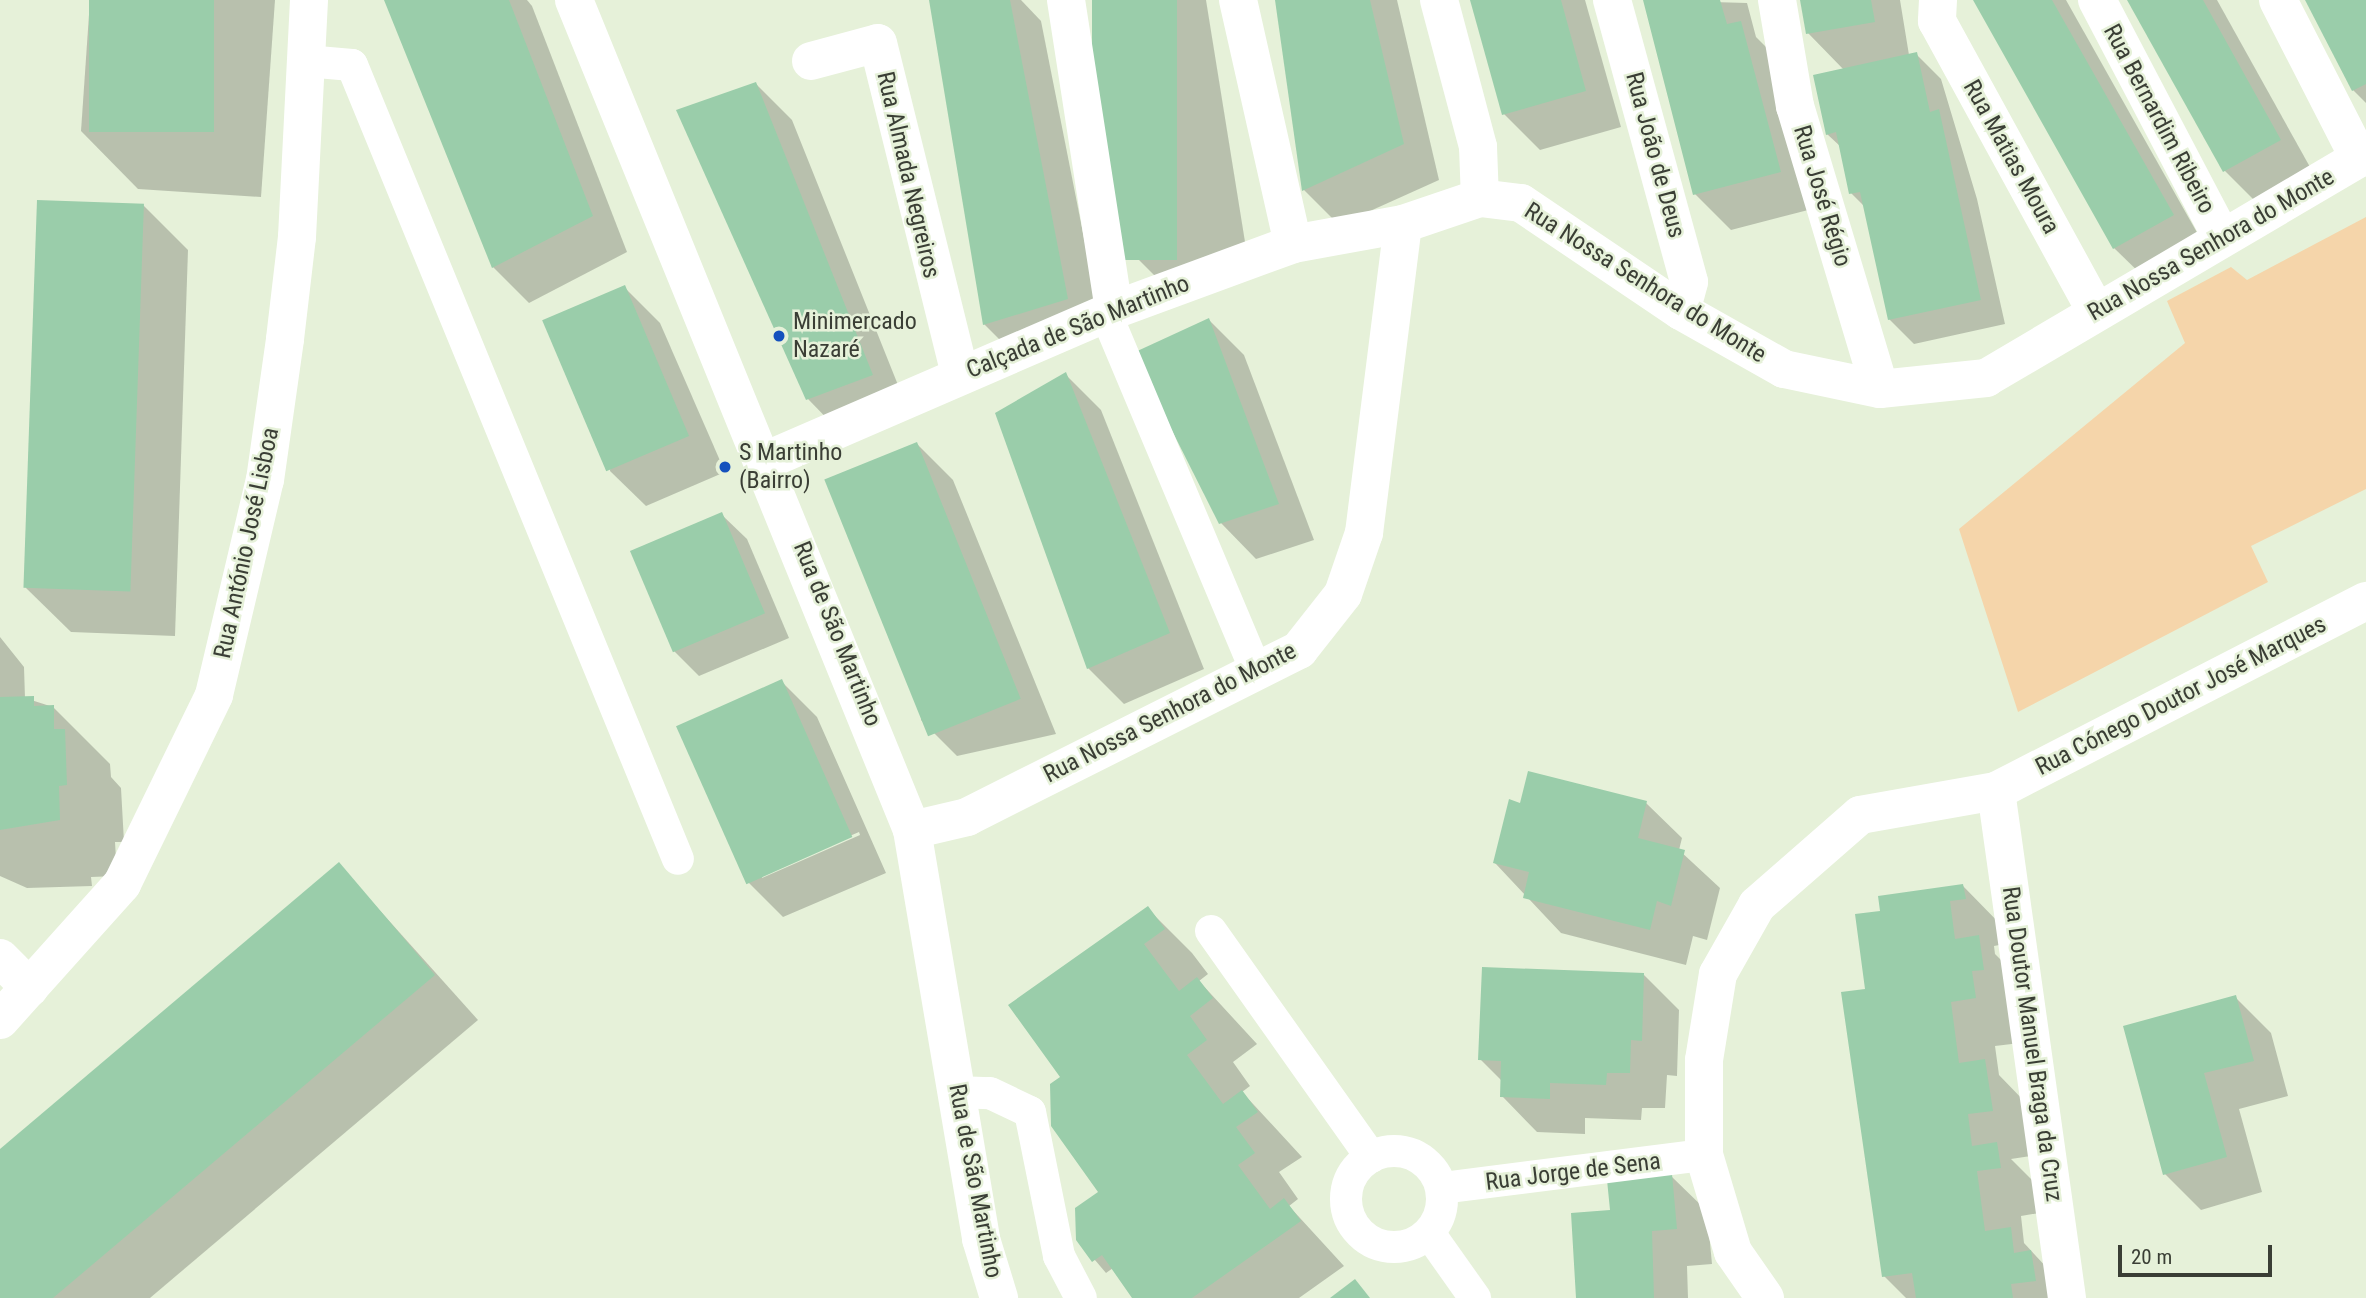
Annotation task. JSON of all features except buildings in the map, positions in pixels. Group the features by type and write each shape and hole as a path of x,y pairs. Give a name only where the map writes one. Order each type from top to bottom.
{"street":[{"name":"Rua António José Lisboa","path":"0,1020 122,884 214,695 265,480 297,237 309,0"},
{"name":"Rua de São Martinho","path":"574,0 765,461 912,830 981,1239 999,1298"},
{"path":"1066,0 1110,312"},
{"path":"1238,0 1293,244"},
{"path":"1439,0 1478,147 1480,198"},
{"name":"Rua João de Deus","path":"1612,0 1689,282 1681,311"},
{"name":"Rua José Régio","path":"1777,0 1795,106 1880,389"},
{"name":"Rua Matias Moura","path":"1938,0 1937,20 2096,311"},
{"name":"Rua Bernardim Ribeiro","path":"2097,0 2222,238"},
{"path":"2278,0 2362,156"},
{"name":"Rua Almada Negreiros","path":"811,61 878,43 960,374"},
{"name":"Rua Nossa Senhora do Monte","path":"912,830 967,817 1257,674 1299,650 1343,594 1364,533 1403,224 1480,198 1521,204 1681,311 1784,369 1880,389 1986,378 2362,156"},
{"name":"Calçada de São Martinho","path":"765,461 960,374 1110,312 1293,244 1403,224"},
{"name":"Rua Cónego Doutor José Marques","path":"1765,1298 1733,1252 1704,1155 1704,1060 1718,974 1757,905 1860,815 1996,791 2366,601"},
{"name":"Rua Doutor Manuel Braga da Cruz","path":"1996,791 2067,1298"},
{"path":"0,958 30,988"}],"lane":[{"path":"306,61 352,65 678,859"},
{"path":"1110,312 1257,674"},
{"path":"1212,931 1371,1157"},
{"path":"956,1092 990,1093 1030,1112 1059,1256 1081,1298"},
{"path":"1412,1153 1437,1173 1442,1188 1438,1221 1429,1233 1399,1247 1359,1234 1348,1215 1348,1184 1371,1157 1412,1153"},
{"name":"Rua Jorge de Sena","path":"1442,1188 1704,1155"},
{"path":"1429,1233 1475,1298"}],"shaded area":[{"path":"2366,217 2366,489 2251,546 2268,582 2018,712 1959,529 2185,343 2167,301 2231,267 2247,280"}],"place":[{"name":"Minimercado Nazaré","path":"779,336"},
{"name":"S Martinho (Bairro)","path":"725,467"}]}
